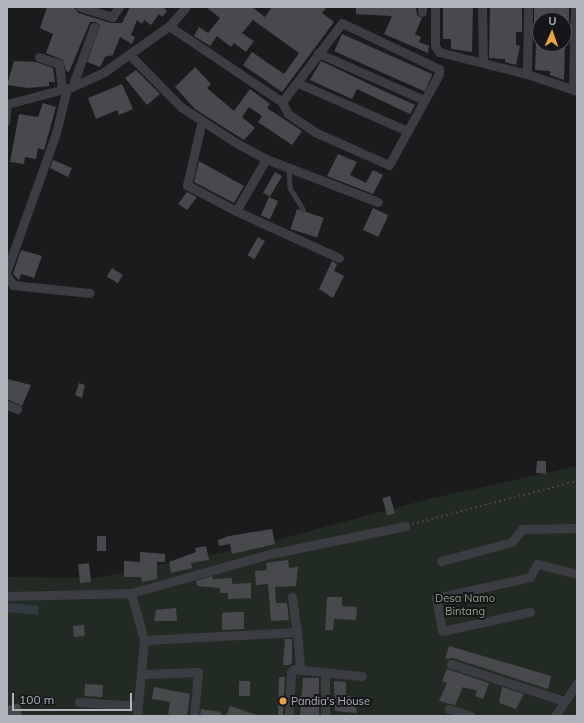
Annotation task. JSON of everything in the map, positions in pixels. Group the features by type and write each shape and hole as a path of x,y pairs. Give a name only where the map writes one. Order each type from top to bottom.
{"street":[{"path":"80,7 112,17 116,15 119,7"},
{"path":"8,104 67,88 104,72 130,55 168,26 186,7"},
{"path":"435,7 435,46 438,50 527,74 575,90 575,7"},
{"path":"482,7 483,62"},
{"path":"527,74 528,7"},
{"path":"168,26 282,102 288,114 315,132 387,164 392,163 439,74 438,67 350,25 340,23 298,83 282,102"},
{"path":"7,270 56,133 67,88 94,27"},
{"path":"318,53 424,100"},
{"path":"130,55 181,107 266,159 378,202"},
{"path":"39,57 59,64 67,88"},
{"path":"298,83 408,131"},
{"path":"202,121 186,184 236,211 339,258"},
{"path":"236,211 266,159"},
{"path":"7,279 13,285 90,293"},
{"path":"7,405 16,409"},
{"path":"7,596 131,593 270,554 404,526"},
{"path":"440,561 512,542 522,529 577,528"},
{"path":"530,612 442,631 436,598 530,577 537,564 577,574"},
{"path":"131,593 144,640 143,674 137,716"},
{"path":"292,598 297,632 300,670"},
{"path":"144,640 297,632"},
{"path":"451,664 564,701"},
{"path":"289,716 291,672 300,670 325,674 362,676"},
{"path":"143,674 198,672 194,716"},
{"path":"325,674 326,716"},
{"path":"555,716 577,683"},
{"path":"79,702 138,706"},
{"path":"450,710 471,716"}],"lane":[{"path":"7,123 8,104"},
{"path":"289,168 290,188 303,209"}],"path":[{"path":"404,526 577,481"}],"green space":[{"name":"Desa Namo Bintang","path":"577,466 577,716 7,716 7,577 97,578 254,546 429,499"}],"shaded area":[{"path":"7,603 39,606 38,615 7,612"}],"building":[{"path":"47,7 74,7 78,13 111,23 122,23 130,7 163,7 167,11 162,17 159,14 151,25 144,20 142,24 137,20 131,35 135,37 132,44 120,37 113,55 105,57 100,67 87,62 100,26 96,22 90,22 69,72 66,71 63,60 46,53 53,34 40,28"},
{"path":"206,7 252,7 265,17 272,7 327,7 322,13 334,22 282,92 243,65 252,52 284,74 299,53 253,20 242,33 254,41 246,52 234,43 231,47 217,36 210,46 194,36 199,27 208,33 220,18"},
{"path":"356,7 416,7 417,15 422,18 415,34 421,37 419,42 429,46 428,53 384,34 392,16 356,14"},
{"path":"443,7 473,7 472,52 451,49 451,39 443,39"},
{"path":"490,7 522,7 522,32 516,32 516,45 520,46 516,65 505,62 505,59 489,58"},
{"path":"534,7 569,7 569,12 534,12"},
{"path":"342,34 432,74 425,92 334,51"},
{"path":"536,52 565,52 564,80 550,75 550,71 535,70"},
{"path":"14,61 36,62 53,68 55,82 49,82 49,86 28,88 7,85"},
{"path":"321,61 415,105 410,114 357,89 352,99 310,80"},
{"path":"195,67 211,84 207,88 234,111 250,89 270,104 267,108 302,131 292,145 258,122 262,116 249,107 242,117 255,128 244,140 195,109 175,87"},
{"path":"136,70 160,94 147,105 125,78"},
{"path":"122,84 133,109 119,115 117,110 96,119 88,98"},
{"path":"43,103 56,107 44,150 38,148 36,159 25,157 24,164 10,162 19,114 38,117"},
{"path":"338,154 357,162 350,175 366,183 373,170 383,175 373,194 327,176"},
{"path":"53,160 72,168 68,177 50,168"},
{"path":"199,161 244,186 234,203 194,182"},
{"path":"275,172 282,176 270,197 263,193"},
{"path":"187,192 197,197 187,210 178,204"},
{"path":"269,197 278,201 270,219 261,215"},
{"path":"373,208 388,215 378,237 363,230"},
{"path":"297,209 324,218 317,238 291,229"},
{"path":"258,237 265,241 254,259 248,255"},
{"path":"21,250 42,256 34,278 21,274 19,280 13,274"},
{"path":"332,261 337,264 334,271 344,276 333,298 319,289"},
{"path":"112,268 123,275 118,283 107,276"},
{"path":"7,379 31,385 22,406 7,399"},
{"path":"79,383 85,385 82,398 75,395"},
{"path":"537,461 546,461 546,474 536,473"},
{"path":"390,496 395,513 387,516 382,498"},
{"path":"272,529 275,544 232,554 230,544 219,546 218,540 229,536"},
{"path":"97,536 106,536 106,551 97,551"},
{"path":"206,546 209,560 191,563 192,568 171,573 169,562 196,552 195,548"},
{"path":"140,552 165,554 165,562 157,562 157,579 142,582 141,577 124,577 124,561 140,562"},
{"path":"288,560 289,568 298,567 296,586 275,587 276,603 287,603 289,620 271,621 268,584 256,585 255,571 267,570 266,563"},
{"path":"89,563 91,582 80,583 78,564"},
{"path":"212,576 213,579 232,578 232,584 251,583 251,598 228,599 228,593 220,593 220,588 197,586 196,581"},
{"path":"327,597 342,597 342,606 357,607 356,620 334,619 333,630 325,630"},
{"path":"176,608 177,621 154,621 156,610"},
{"path":"244,612 244,629 222,630 222,613"},
{"path":"84,625 85,636 74,637 73,626"},
{"path":"285,639 292,639 292,663 289,665 283,665"},
{"path":"449,646 551,676 548,689 453,658 445,659"},
{"path":"447,669 489,683 483,699 475,696 477,691 463,687 455,705 439,701 447,683 442,681"},
{"path":"279,677 285,677 283,716 278,716"},
{"path":"303,678 319,678 319,716 300,716"},
{"path":"239,681 250,681 250,696 239,696"},
{"path":"334,681 346,682 346,696 355,697 357,713 335,711"},
{"path":"85,684 103,685 102,697 84,696"},
{"path":"154,687 190,694 187,716 168,716 170,702 152,699"},
{"path":"502,687 524,694 516,709 499,703"},
{"path":"20,703 22,716 7,716 7,706"},
{"path":"230,706 257,715 257,716 226,716"},
{"path":"201,709 221,712 221,716 200,716"}],"place":[{"name":"Pandia's House","path":"283,701"}]}
